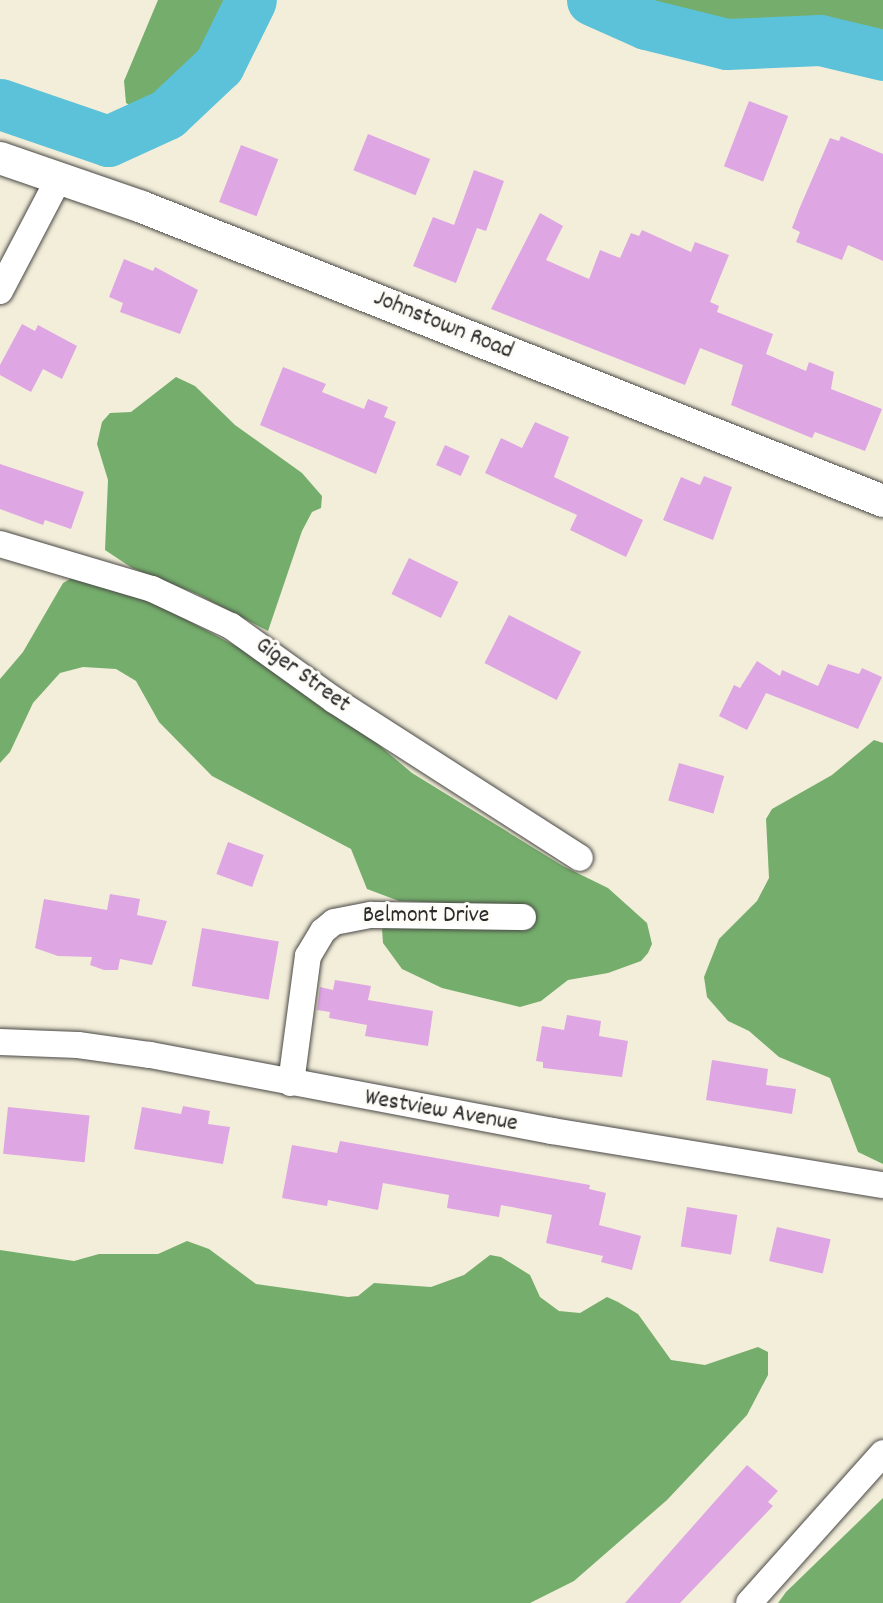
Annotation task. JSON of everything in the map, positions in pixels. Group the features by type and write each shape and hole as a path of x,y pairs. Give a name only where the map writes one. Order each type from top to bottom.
{"street":[{"name":"Johnstown Road","path":"0,158 220,237 883,501"},
{"path":"0,291 59,178"},
{"name":"Giger Street","path":"0,544 152,589 231,626 334,700 580,858"},
{"name":"Belmont Drive","path":"291,1083 308,956 323,931 334,922 371,915 523,917"},
{"name":"Westview Avenue","path":"0,1042 109,1048 291,1083 883,1185"},
{"path":"749,1603 883,1453"}],"green space":[{"path":"158,0 242,0 196,80 146,109 135,108 126,103 124,81"},
{"path":"620,0 883,0 883,32 855,24 743,29 655,17"},
{"path":"176,377 195,386 235,425 302,473 322,496 321,508 312,512 302,531 268,631 197,594 132,568 105,550 108,480 97,444 102,422 110,413 131,412"},
{"path":"72,578 138,594 245,651 361,730 412,773 563,866 608,888 647,923 652,944 648,953 641,961 608,973 568,980 541,1001 520,1007 442,988 402,969 383,943 382,929 447,903 399,901 367,889 351,849 212,776 159,722 136,681 116,669 83,667 60,673 33,703 10,752 0,763 0,679 23,652 63,583"},
{"path":"874,740 883,743 883,1164 858,1152 830,1078 779,1057 749,1031 728,1021 707,997 704,977 719,939 757,901 769,878 766,819 772,809 832,775"},
{"path":"187,1241 209,1249 256,1284 348,1297 358,1296 374,1283 431,1287 464,1275 490,1255 501,1257 530,1275 540,1297 559,1311 580,1313 607,1297 638,1314 671,1360 705,1365 758,1347 768,1352 768,1375 747,1415 667,1500 574,1581 530,1603 0,1603 0,1250 74,1261 99,1254 158,1254"},
{"path":"883,1498 883,1603 778,1603 786,1592"}],"building":[{"path":"749,101 788,116 763,181 724,166"},
{"path":"368,134 430,159 416,195 353,170"},
{"path":"841,136 883,154 883,261 848,245 842,260 796,242 800,232 792,228 800,207 830,138 839,141"},
{"path":"241,145 278,159 256,216 219,202"},
{"path":"474,170 504,181 486,231 477,228 456,283 413,266 433,217 454,225"},
{"path":"540,213 563,226 546,260 589,279 600,250 620,258 631,233 639,236 642,230 691,252 695,242 729,255 710,302 719,306 717,312 773,334 766,354 806,371 809,362 834,372 831,389 882,409 865,451 815,432 812,438 731,405 743,365 700,348 685,385 491,309"},
{"path":"124,259 153,271 155,267 198,290 180,334 120,312 123,303 109,297"},
{"path":"22,324 35,331 38,325 77,346 62,379 43,369 31,392 0,375 0,365"},
{"path":"283,367 326,384 322,392 364,409 368,399 388,407 384,417 396,422 376,474 260,425"},
{"path":"535,422 569,437 554,477 643,520 626,557 570,530 577,515 485,473 501,438 522,448"},
{"path":"445,445 470,456 461,476 436,465"},
{"path":"0,464 84,492 71,529 45,520 43,525 0,509"},
{"path":"704,476 732,487 713,540 663,520 681,477 700,485"},
{"path":"409,558 458,582 441,618 391,594"},
{"path":"509,615 581,652 557,700 484,663"},
{"path":"757,661 780,676 782,670 818,686 828,664 859,674 862,668 882,677 858,729 766,693 747,730 719,716 734,685 740,688"},
{"path":"679,763 724,776 713,813 668,800"},
{"path":"228,842 264,855 252,887 216,874"},
{"path":"110,894 140,899 137,915 167,921 152,965 120,959 118,970 104,970 90,965 92,957 58,956 35,948 44,899 107,910"},
{"path":"202,928 279,942 269,1000 192,986"},
{"path":"335,980 371,986 368,1000 433,1011 428,1046 365,1036 367,1025 329,1018 330,1012 317,1010 320,987 333,990"},
{"path":"567,1015 601,1021 599,1036 628,1041 622,1077 543,1068 543,1062 536,1061 542,1026 564,1030"},
{"path":"712,1060 768,1069 766,1085 796,1089 792,1114 706,1100"},
{"path":"183,1106 210,1111 208,1124 230,1127 223,1164 134,1149 142,1107 181,1114"},
{"path":"8,1107 90,1116 85,1162 3,1154"},
{"path":"340,1141 590,1185 589,1189 606,1193 599,1225 641,1236 632,1270 601,1262 603,1256 546,1243 552,1215 501,1205 499,1217 447,1208 449,1195 383,1183 378,1210 328,1200 327,1206 282,1198 292,1145 337,1153"},
{"path":"687,1207 737,1215 731,1254 681,1247"},
{"path":"777,1227 831,1239 823,1273 769,1261"},
{"path":"747,1465 778,1491 768,1502 773,1506 680,1603 625,1603"}],"waterway":[{"path":"0,104 108,141 167,114 219,65 251,0"},
{"path":"592,0 646,24 727,44 820,40 883,55"}]}
